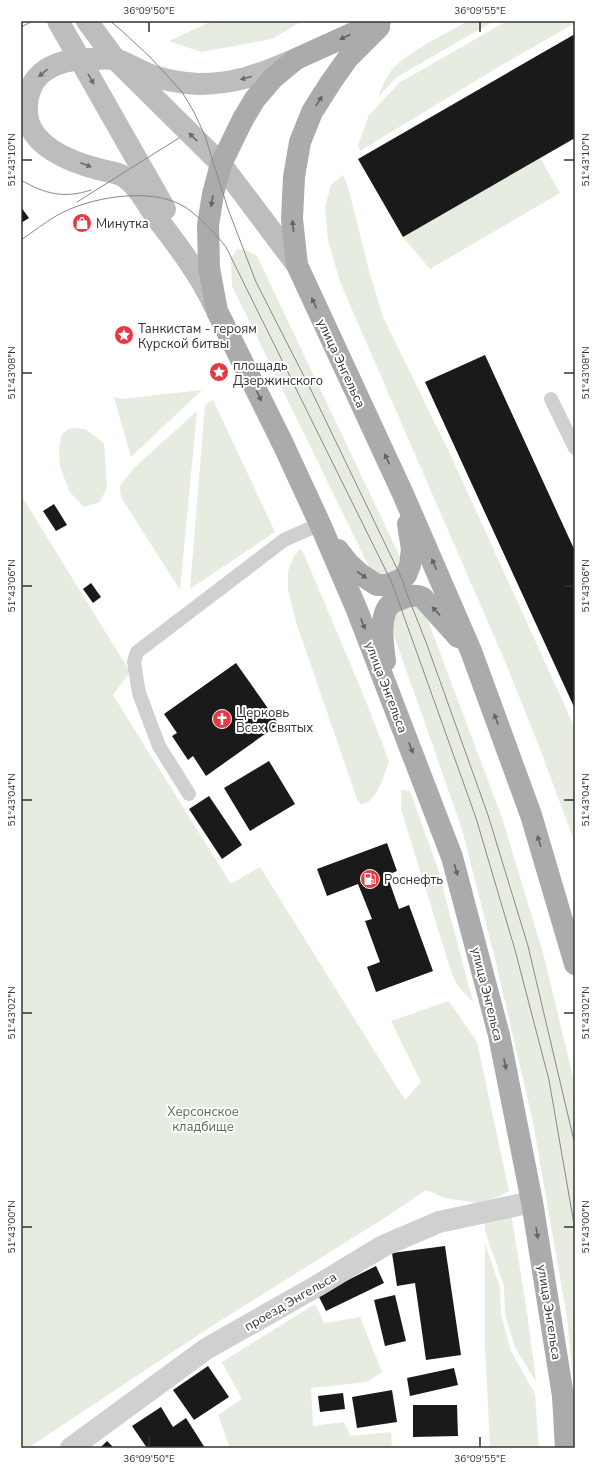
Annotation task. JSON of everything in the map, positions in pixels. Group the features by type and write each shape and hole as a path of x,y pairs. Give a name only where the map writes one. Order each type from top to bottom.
{"main road":[{"name":"улица Энгельса","path":"380,21 296,59 273,78 255,99 233,138 221,164 213,194 208,225 209,268 217,311 283,444 320,524 387,685 452,857 499,1035 532,1202 563,1396 566,1448"},
{"name":"улица Энгельса","path":"386,21 348,58 312,112 300,142 294,177 292,218 297,265 403,494 471,651 531,815 575,964"},
{"path":"320,524 344,558 360,574 377,585 387,585 406,575 410,565 412,549 403,494"},
{"path":"387,685 382,632 384,616 388,607 393,602 408,597 419,596 423,598 471,651"}],"street":[{"path":"58,21 159,196 198,276 217,311"},
{"path":"87,21 115,60 221,164 297,265"},
{"path":"198,276 135,187 121,175 96,169 55,152 41,142 32,131 27,116 26,101 30,89 37,78 51,66 79,59 115,60 149,75 172,81 197,84 220,83 246,79 296,59"},
{"path":"551,879 575,926"},
{"name":"проезд Энгельса","path":"71,1448 206,1348 317,1286 383,1246 439,1222 532,1202"}],"lane":[{"path":"551,400 575,448"},
{"path":"188,794 159,746 139,693 134,662 137,652 284,540 320,524"}],"green space":[{"path":"212,21 302,21 272,39 201,52 169,41"},
{"path":"468,21 494,21 397,77 378,97 389,74 404,59 414,51"},
{"path":"507,21 575,21 575,23 500,66 360,151 358,145 369,115 399,83"},
{"path":"540,158 560,193 430,269 403,237"},
{"path":"343,175 348,187 369,271 383,317 451,456 575,728 575,843 537,741 504,659 340,282 328,240 325,207 331,185"},
{"path":"237,249 246,250 257,256 400,557 397,569 382,575 370,569 232,286 231,258"},
{"path":"202,390 131,457 114,397 121,399"},
{"path":"213,400 275,532 190,589 205,405"},
{"path":"197,411 180,590 121,497 120,486 134,468"},
{"path":"69,429 85,429 104,443 107,487 100,502 84,507 69,491 60,466 59,448 62,434"},
{"name":"Херсонское кладбище","path":"21,495 130,672 113,695 231,884 260,867 405,1100 421,1082 391,1021 449,1001 477,1042 509,1191 483,1204 445,1198 426,1190 386,1217 215,1324 28,1448 21,1448"},
{"path":"300,549 303,552 363,694 389,761 375,795 365,803 360,804 357,799 296,622 288,590 288,571 294,556"},
{"path":"412,605 425,613 502,818 543,953 575,1085 575,1402 567,1318 533,1122 496,963 463,833 390,622 394,612"},
{"path":"401,790 410,791 437,866 473,1002 457,985 451,971 401,809"},
{"path":"511,1213 527,1312 536,1382 515,1347 505,1315 504,1286 485,1231 485,1219"},
{"path":"485,1243 500,1287 501,1315 511,1351 535,1394 539,1448 490,1448 485,1346"},
{"path":"315,1304 324,1323 360,1317 382,1372 367,1382 311,1388 313,1426 344,1422 351,1436 391,1432 392,1448 230,1448 218,1415 242,1399 222,1362"}],"building":[{"path":"575,34 575,138 403,237 358,159"},
{"path":"21,207 29,218 21,223"},
{"name":"Минутка","path":"84,218 89,229 80,232 76,221"},
{"path":"485,355 575,551 575,709 425,382"},
{"path":"54,504 67,525 56,531 43,511"},
{"path":"91,583 101,597 93,603 83,589"},
{"name":"Церковь Всех Святых","path":"236,663 279,724 206,776 193,756 188,760 172,736 177,733 164,714"},
{"path":"269,761 295,804 250,831 224,788"},
{"path":"209,796 242,845 222,859 189,809"},
{"path":"387,843 397,871 387,875 399,909 409,905 433,971 376,992 367,967 380,962 365,921 372,919 358,884 327,896 317,869"},
{"path":"445,1246 461,1355 426,1360 415,1283 397,1286 392,1253"},
{"path":"376,1266 384,1283 326,1311 318,1295"},
{"path":"395,1295 406,1341 385,1346 374,1300"},
{"path":"208,1366 229,1397 194,1420 173,1390"},
{"path":"454,1368 458,1385 410,1396 407,1378"},
{"path":"392,1390 397,1422 357,1428 352,1397"},
{"path":"343,1393 345,1409 320,1412 318,1396"},
{"path":"413,1405 457,1405 458,1436 413,1437"},
{"path":"161,1407 173,1427 186,1418 205,1448 147,1448 132,1426"},
{"path":"107,1441 114,1448 100,1448"}],"tram line":[{"path":"21,27 33,21"},
{"path":"110,21 150,57 182,92 194,112 205,136 228,209 256,282 311,390 402,579 488,815 528,946 575,1145"},
{"path":"77,202 179,138"},
{"path":"21,180 38,189 55,194 72,194 91,190"},
{"path":"21,240 69,209 102,199 120,196 138,196 155,197 171,201 185,207 207,226 226,247 392,583 476,818 515,950 549,1080 575,1230"}],"place":[{"name":"Минутка","path":"82,223"},
{"name":"Танкистам - героям Курской битвы","path":"124,335"},
{"name":"площадь Дзержинского","path":"219,372"},
{"name":"Церковь Всех Святых","path":"222,719"},
{"name":"Роснефть","path":"370,879"}]}
